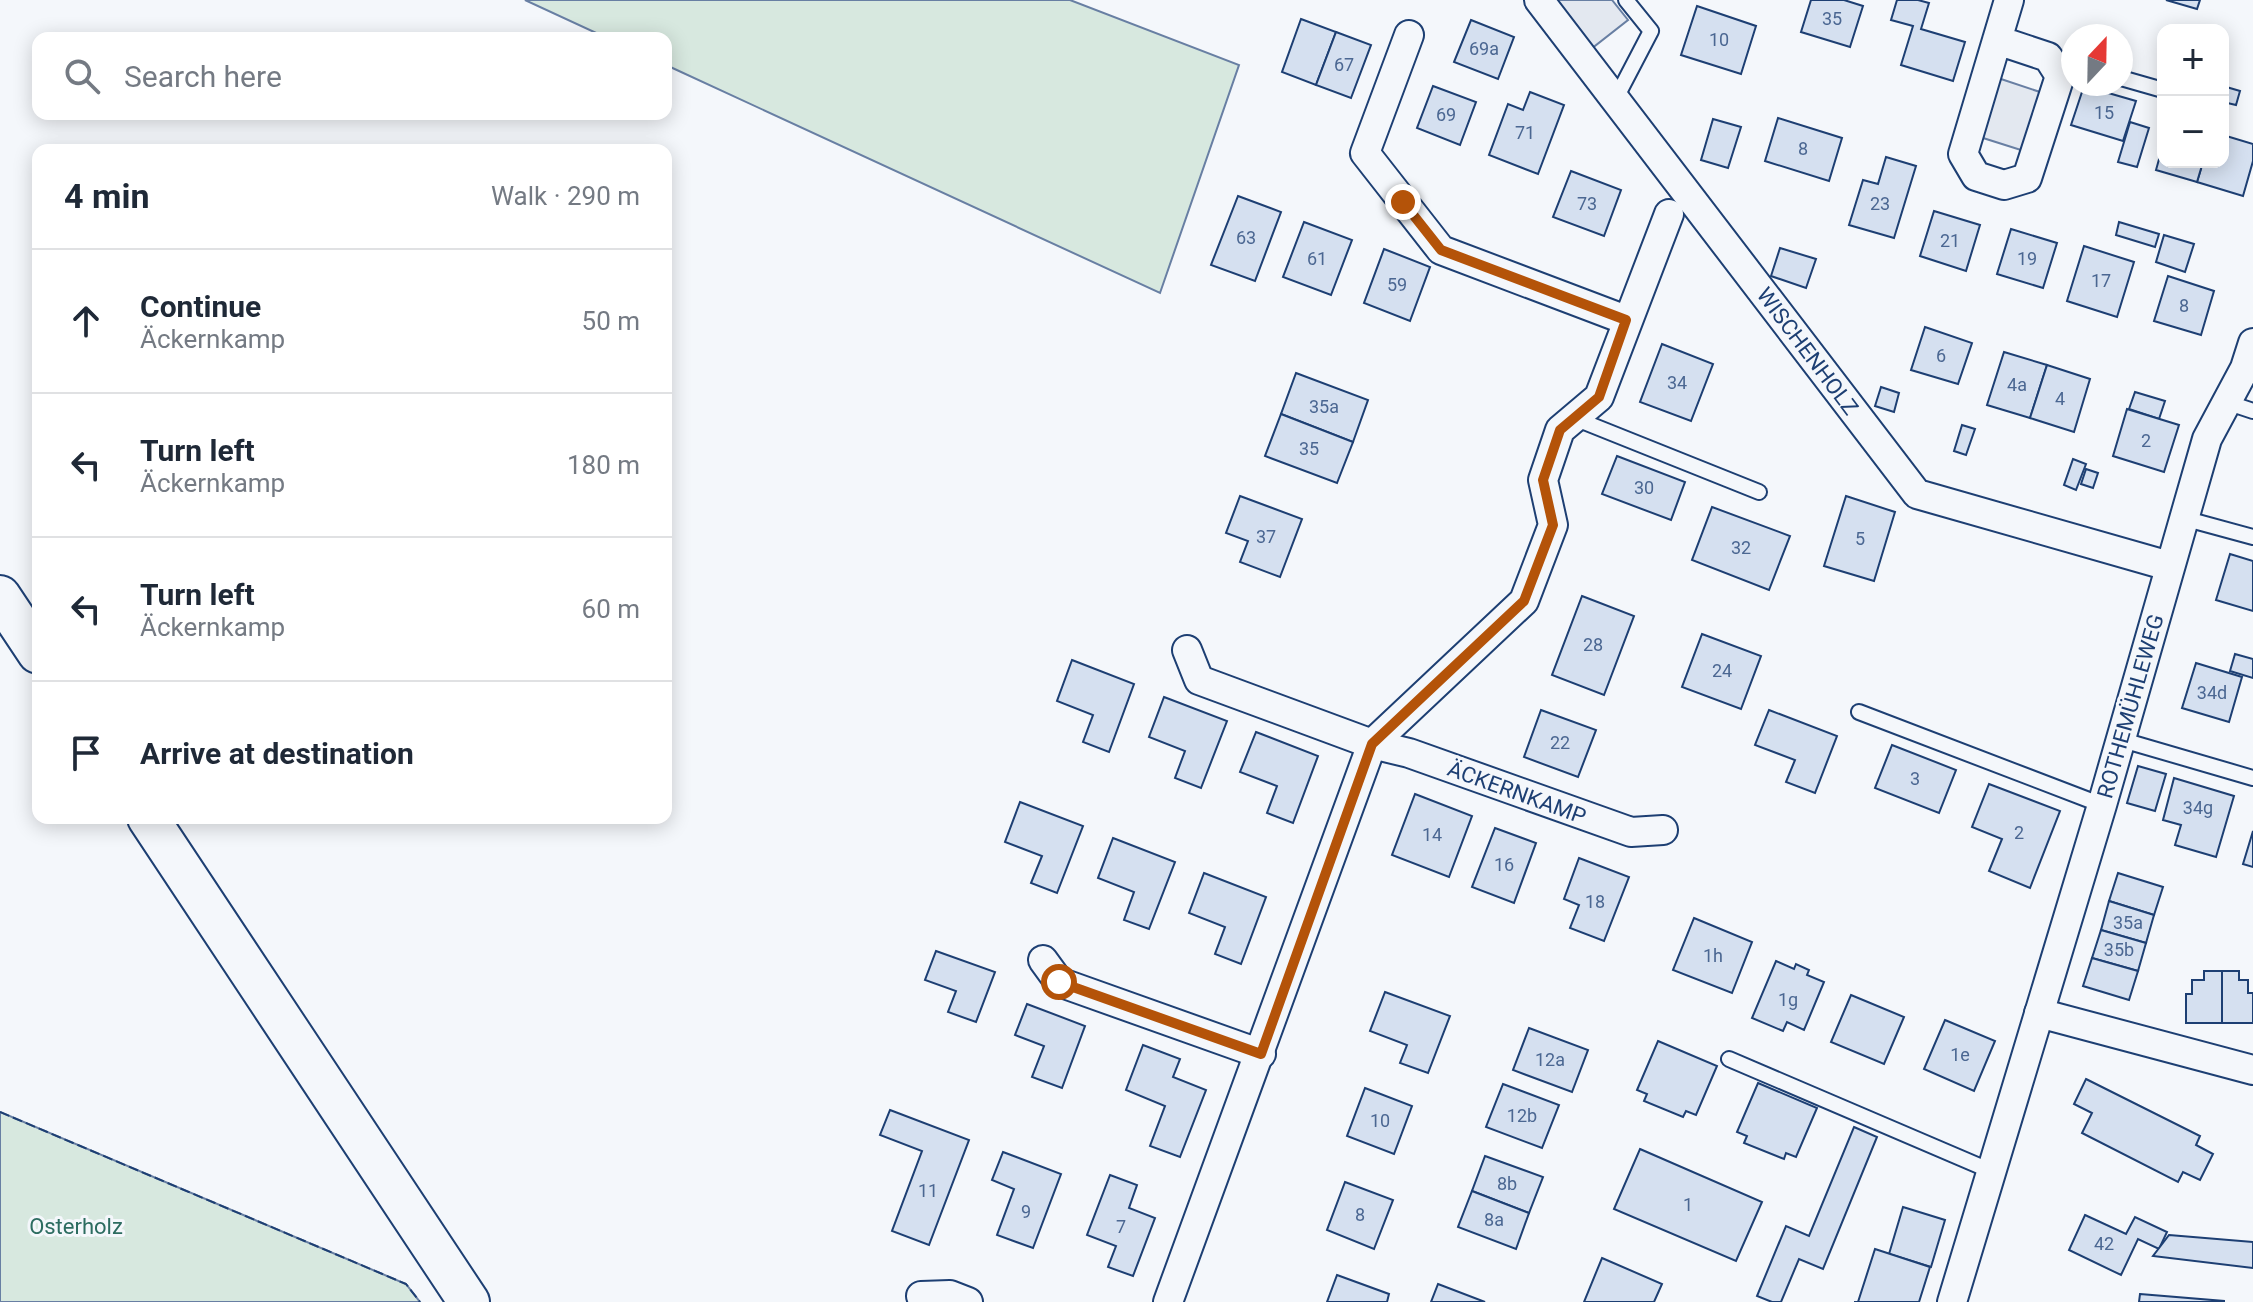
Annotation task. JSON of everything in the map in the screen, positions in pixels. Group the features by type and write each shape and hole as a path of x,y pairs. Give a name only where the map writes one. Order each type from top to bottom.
{"main road":[{"path":"0,596 32,644"},
{"path":"152,824 469,1302"}],"street":[{"name":"WISCHENHOLZ","path":"1539,0 1917,494 2169,566"},
{"path":"1997,40 2061,60 2060,76 2027,178 2004,185 1976,176 1963,154 1997,40 2009,0"},
{"path":"1409,35 1365,153 1441,250 1626,320"},
{"path":"1168,1302 1372,744 1524,601 1553,525 1543,480 1560,430 1599,397 1669,214"},
{"name":"ROTHEMÜHLEWEG","path":"1952,1302 2102,805 2207,439 2240,407 2245,368 2253,343"},
{"name":"ÄCKERNKAMP","path":"1187,650 1199,680 1372,744 1409,753 1631,832 1663,830"},
{"path":"1043,960 1059,982 1261,1054"},
{"path":"2039,1013 2253,1070"},
{"path":"921,1296 950,1295 968,1302"}],"lane":[{"path":"1615,100 1651,31 1626,0"},
{"path":"2133,81 2157,88"},
{"path":"1574,418 1759,492"},
{"path":"2183,518 2253,537"},
{"path":"1859,712 2102,805"},
{"path":"2119,739 2253,778"},
{"path":"1729,1059 1991,1171"}],"green space":[{"path":"525,0 1070,0 1239,65 1160,293 672,68 672,32 594,32"},
{"name":"Osterholz","path":"0,1112 406,1284 420,1302 0,1302"}],"shaded area":[{"path":"1553,0 1612,0 1628,20 1591,49"},
{"path":"1998,78 2043,93 2024,151 1980,137"}],"building":[{"path":"1811,0 1844,0 1863,6 1850,47 1801,32"},
{"path":"1897,0 1929,3 1921,29 1965,42 1953,81 1901,65 1913,26 1891,20"},
{"path":"2166,0 2200,0 2197,9"},
{"path":"1697,6 1756,26 1741,74 1681,55"},
{"path":"1301,19 1336,32 1316,85 1282,72"},
{"path":"1471,20 1514,37 1498,79 1454,62"},
{"path":"1336,32 1371,45 1351,98 1316,85"},
{"path":"1433,86 1476,102 1460,145 1417,128"},
{"path":"2229,88 2240,91 2236,105 2229,103"},
{"path":"1530,92 1564,105 1538,174 1489,155 1508,104 1523,110"},
{"path":"2081,96 2119,96 2136,101 2123,141 2071,125"},
{"path":"1778,118 1842,138 1829,181 1765,161"},
{"path":"1713,119 1741,127 1728,168 1701,160"},
{"path":"2130,122 2149,128 2137,167 2118,162"},
{"path":"2229,137 2253,144 2253,161 2243,196 2197,182 2201,168 2229,168"},
{"path":"1886,157 1916,166 1894,238 1849,225 1863,180 1878,184"},
{"path":"2157,166 2201,168 2197,182 2156,170"},
{"path":"1571,171 1621,190 1604,236 1553,217"},
{"path":"1238,196 1281,212 1255,281 1211,265"},
{"path":"1934,211 1980,225 1966,271 1920,256"},
{"path":"1304,222 1352,240 1331,295 1283,277"},
{"path":"2119,222 2159,234 2155,247 2116,235"},
{"path":"2011,229 2057,243 2043,288 1997,274"},
{"path":"2164,235 2194,244 2185,272 2156,262"},
{"path":"2084,246 2134,262 2117,317 2067,301"},
{"path":"1780,248 1816,259 1806,288 1771,276"},
{"path":"1384,249 1430,267 1410,321 1364,303"},
{"path":"2168,276 2214,291 2201,335 2154,321"},
{"path":"1925,327 1972,343 1958,384 1911,370"},
{"path":"1662,344 1713,364 1691,421 1640,402"},
{"path":"2004,352 2047,365 2030,418 1987,405"},
{"path":"2047,365 2090,379 2074,432 2030,418"},
{"path":"1296,373 1368,400 1353,442 1281,414"},
{"path":"1881,387 1899,393 1894,412 1875,406"},
{"path":"2135,392 2165,401 2159,419 2129,409"},
{"path":"2127,409 2179,425 2164,472 2113,456"},
{"path":"1281,414 1353,442 1337,483 1265,456"},
{"path":"1962,425 1975,429 1966,455 1954,451"},
{"path":"1617,456 1685,482 1671,520 1602,494"},
{"path":"2073,459 2086,464 2076,490 2064,485"},
{"path":"2086,469 2098,473 2093,488 2081,484"},
{"path":"1240,496 1302,519 1280,577 1240,562 1248,541 1226,533"},
{"path":"1846,496 1895,512 1874,581 1824,566"},
{"path":"1712,507 1790,536 1769,590 1692,560"},
{"path":"2230,554 2253,561 2253,611 2216,600"},
{"path":"1582,596 1634,616 1604,695 1552,675"},
{"path":"1702,634 1761,656 1741,709 1682,687"},
{"path":"2235,654 2253,659 2253,678 2230,671"},
{"path":"1072,660 1134,684 1109,752 1083,742 1093,715 1057,701"},
{"path":"2196,663 2242,677 2229,722 2182,708"},
{"path":"1164,697 1227,721 1201,788 1175,778 1185,751 1149,737"},
{"path":"1541,710 1596,730 1578,777 1524,757"},
{"path":"1769,710 1837,736 1815,793 1786,782 1795,760 1755,745"},
{"path":"1256,732 1318,756 1293,823 1267,813 1277,786 1240,772"},
{"path":"1892,745 1956,770 1939,813 1875,788"},
{"path":"2138,766 2166,774 2155,811 2127,803"},
{"path":"2174,778 2234,796 2216,857 2175,845 2181,825 2163,820"},
{"path":"1989,784 2060,811 2030,888 1989,871 2002,839 1972,827"},
{"path":"1415,794 1472,816 1449,877 1392,855"},
{"path":"1020,802 1083,826 1057,893 1031,883 1042,856 1005,842"},
{"path":"1495,828 1536,843 1514,903 1472,887"},
{"path":"2253,831 2253,867 2243,864"},
{"path":"1113,838 1175,862 1149,929 1124,920 1134,892 1098,878"},
{"path":"1579,858 1629,877 1604,941 1570,928 1579,905 1564,899"},
{"path":"1204,873 1266,897 1241,964 1215,954 1225,927 1189,913"},
{"path":"2118,873 2163,887 2154,915 2109,901"},
{"path":"2109,901 2154,915 2146,943 2101,930"},
{"path":"1694,918 1752,942 1732,993 1673,970"},
{"path":"2101,930 2146,943 2138,971 2092,958"},
{"path":"936,951 995,972 976,1022 948,1012 956,991 925,980"},
{"path":"2092,958 2138,971 2129,1000 2083,986"},
{"path":"1776,961 1794,969 1796,964 1809,970 1807,975 1824,982 1804,1030 1787,1022 1783,1031 1752,1018"},
{"path":"2204,971 2222,971 2222,1023 2186,1023 2186,994 2192,994 2192,980 2204,980"},
{"path":"2222,971 2239,971 2239,980 2248,980 2248,993 2253,993 2253,1023 2222,1023"},
{"path":"1385,992 1450,1016 1428,1073 1400,1063 1407,1045 1370,1031"},
{"path":"1851,995 1904,1017 1884,1064 1831,1042"},
{"path":"1027,1004 1085,1026 1062,1088 1032,1077 1044,1046 1015,1035"},
{"path":"1945,1020 1995,1041 1974,1091 1924,1069"},
{"path":"1529,1028 1588,1050 1572,1092 1513,1070"},
{"path":"1658,1041 1717,1066 1696,1115 1686,1111 1683,1117 1644,1101 1647,1094 1637,1090"},
{"path":"1143,1045 1180,1059 1173,1077 1206,1090 1180,1157 1150,1146 1165,1106 1126,1090"},
{"path":"2086,1079 2200,1136 2196,1145 2213,1154 2200,1180 2183,1172 2178,1182 2082,1133 2092,1113 2074,1104"},
{"path":"1758,1083 1817,1108 1796,1157 1786,1153 1784,1159 1744,1143 1747,1136 1737,1132"},
{"path":"1503,1084 1559,1105 1542,1148 1486,1127"},
{"path":"1365,1088 1412,1106 1394,1154 1347,1136"},
{"path":"890,1110 969,1140 929,1245 892,1231 922,1151 880,1135"},
{"path":"1854,1127 1877,1137 1823,1269 1799,1259 1781,1302 1757,1296 1786,1226 1809,1236"},
{"path":"1640,1149 1762,1202 1736,1261 1614,1209"},
{"path":"1003,1152 1061,1174 1033,1248 997,1235 1014,1189 992,1180"},
{"path":"1485,1156 1543,1177 1529,1213 1472,1191"},
{"path":"1110,1175 1137,1185 1129,1208 1155,1218 1133,1276 1108,1267 1116,1246 1087,1235"},
{"path":"1345,1182 1393,1200 1374,1249 1327,1230"},
{"path":"1472,1191 1529,1213 1516,1249 1458,1227"},
{"path":"1903,1207 1945,1220 1931,1267 1889,1254"},
{"path":"2085,1215 2126,1234 2135,1217 2167,1232 2159,1249 2138,1239 2121,1275 2069,1250"},
{"path":"2169,1235 2253,1242 2253,1268 2153,1256"},
{"path":"1875,1249 1930,1267 1919,1302 1858,1302"},
{"path":"1602,1258 1662,1284 1654,1302 1584,1302"},
{"path":"1337,1275 1389,1294 1387,1302 1327,1302"},
{"path":"1438,1284 1485,1302 1431,1302"},
{"path":"2140,1294 2224,1301 2224,1302 2139,1302"}],"fence":[{"path":"0,1112 406,1284 420,1302"}],"route":[{"path":"1059,982 1261,1054 1372,744 1524,601 1553,525 1543,480 1560,430 1599,397 1626,320 1441,250 1403,202"}]}
